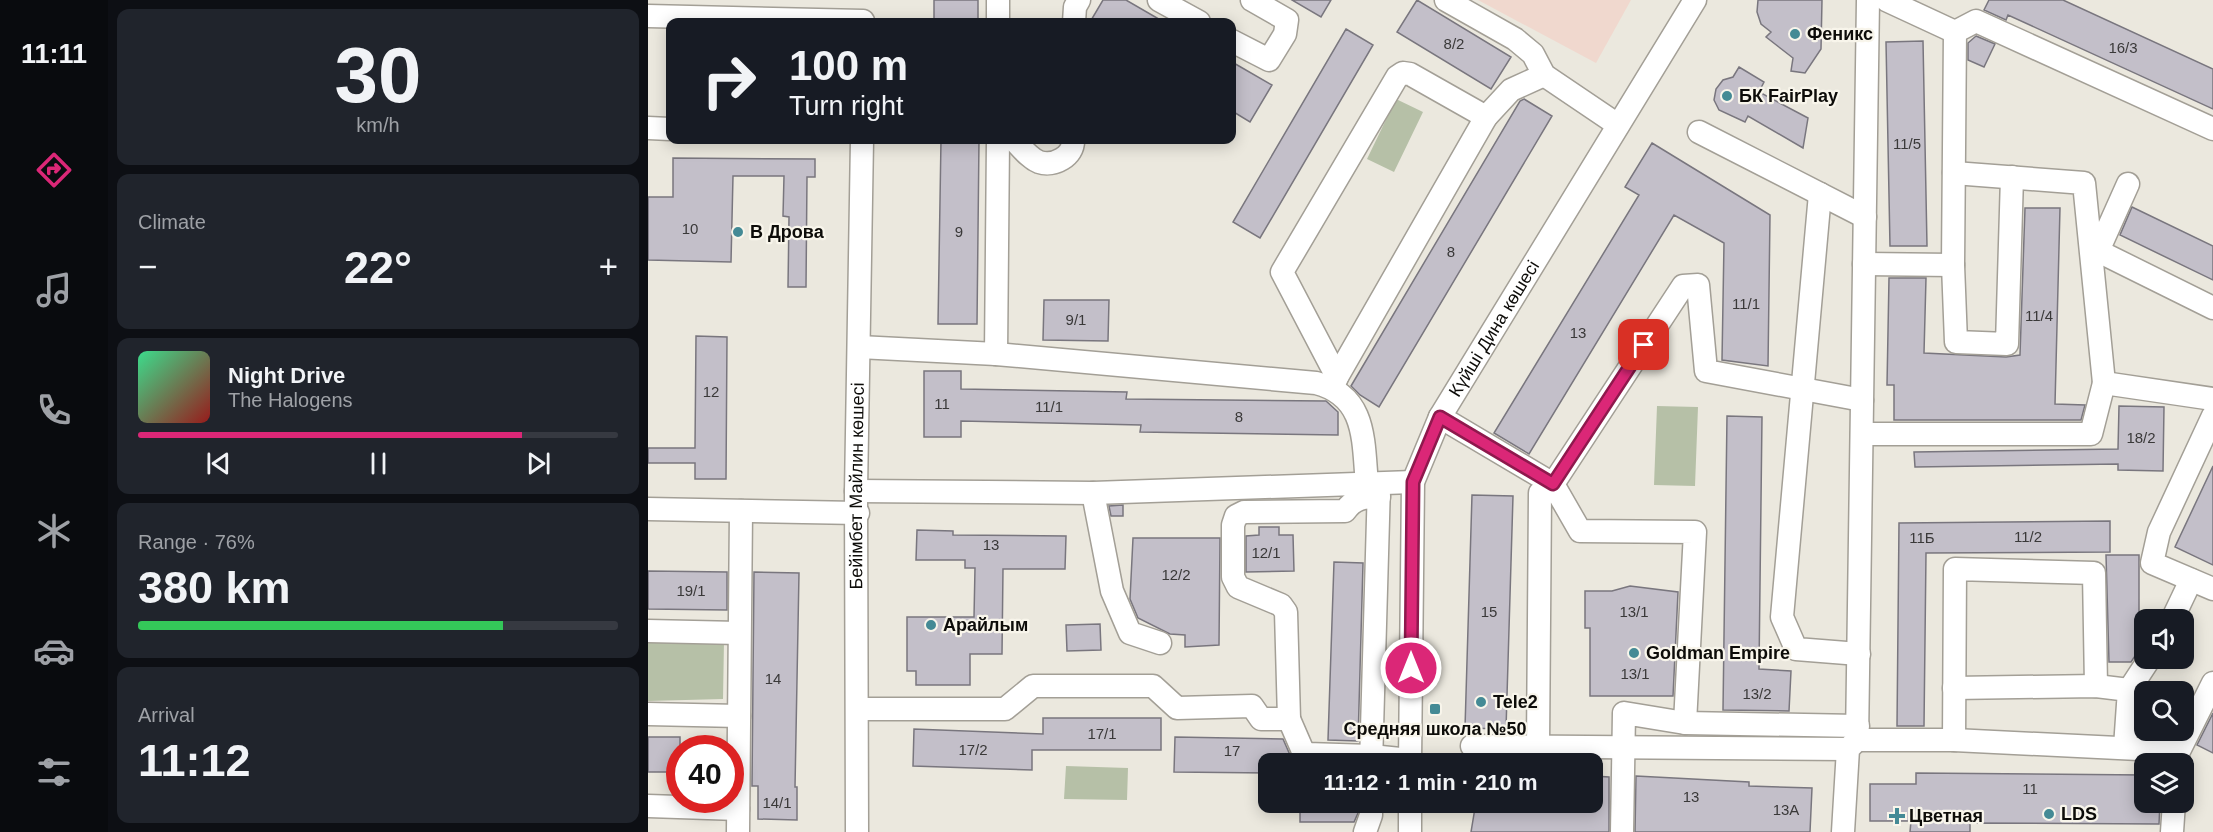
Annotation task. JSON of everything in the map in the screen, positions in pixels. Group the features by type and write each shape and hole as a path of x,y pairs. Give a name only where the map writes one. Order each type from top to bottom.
{"street":[{"path":"998,0 998,18"},
{"path":"1074,18 1075,7 1079,0"},
{"path":"1159,0 1192,18"},
{"path":"1236,43 1269,60 1285,34 1287,21 1252,0"},
{"path":"1446,0 1515,39 1533,54 1544,75 1618,125"},
{"name":"Күйші Дина көшесі","path":"1410,753 1413,482 1440,417 1695,0"},
{"path":"1843,832 1854,738 1859,654 1868,0"},
{"path":"1886,0 1955,32"},
{"path":"834,18 863,14"},
{"path":"648,16 714,18"},
{"path":"1955,32 1976,21 2213,129"},
{"path":"1955,32 1953,265 1956,342 2007,344 2012,177"},
{"path":"1371,753 1375,489 1362,429 1352,404 1335,382 1282,273 1397,77 1403,73 1410,74 1486,117"},
{"path":"1335,382 1486,117 1511,90 1544,75"},
{"path":"648,128 666,129"},
{"path":"1699,132 1865,217"},
{"name":"Бейімбет Майлин көшесі","path":"857,832 857,502 862,144"},
{"path":"996,354 998,144"},
{"path":"1018,144 1038,162 1047,163 1058,161 1069,154 1074,144"},
{"path":"1862,434 2091,434 2104,383 2084,183 1954,173"},
{"path":"2128,184 2098,251 2213,308"},
{"path":"1820,194 1782,617 1796,649 1859,654"},
{"path":"1864,264 1953,265"},
{"path":"1538,747 1540,493 1553,484 1683,286 1698,285 1706,371 1862,400"},
{"path":"859,347 996,354 1335,382"},
{"path":"2104,383 2213,399"},
{"path":"2213,416 2159,532 2152,563 2213,589"},
{"path":"1440,417 1553,484 1580,531 1695,532 1685,723"},
{"path":"648,509 741,511 857,502 1093,493 1375,489 1413,482"},
{"path":"1306,753 1289,719 1286,612 1281,605 1238,587 1233,577 1233,525 1236,516 1244,512 1345,511 1351,503 1375,489"},
{"path":"1093,493 1112,591 1130,633 1160,643"},
{"path":"739,735 741,511"},
{"path":"1954,740 1955,569 2094,573 2096,686"},
{"path":"2177,609 2191,580"},
{"path":"648,631 739,633"},
{"path":"2125,747 2129,690 2143,669"},
{"path":"2180,753 2213,683"},
{"path":"858,709 1005,709 1032,686 1154,686 1177,708 1252,706 1261,719 1289,719"},
{"path":"1954,688 2096,686 2129,690"},
{"path":"1622,832 1624,713 1685,723 1854,738"},
{"path":"648,714 739,716"},
{"path":"1472,746 1624,748 1854,738 2125,747 2157,753"},
{"path":"648,806 666,807"},
{"path":"738,813 738,832"},
{"path":"1365,832 1371,813"},
{"path":"1410,813 1410,832"},
{"path":"2172,832 2173,813"}],"shaded area":[{"path":"1478,0 1631,0 1596,63"}],"green space":[{"path":"1396,99 1423,112 1394,172 1367,159"},
{"path":"1657,406 1698,407 1695,486 1654,485"},
{"path":"648,641 724,641 723,699 648,701"},
{"path":"1066,766 1128,768 1127,800 1064,799"}],"building":[{"path":"934,0 978,0 978,18 934,18"},
{"path":"1103,0 1126,0 1157,18 1092,18"},
{"path":"1292,0 1331,0 1321,17"},
{"path":"1417,0 1511,57 1491,89 1397,32"},
{"name":"Феникс","path":"1758,0 1822,0 1821,49 1805,73 1791,71 1793,58 1766,37 1771,32 1761,24 1757,12"},
{"path":"1989,0 2063,0 2213,69 2213,109 2008,15 2006,20 1984,10"},
{"path":"1346,29 1373,45 1260,238 1233,222"},
{"path":"1976,36 1995,44 1984,67 1968,60 1968,43"},
{"path":"1923,41 1927,246 1890,246 1886,42"},
{"path":"1236,64 1272,85 1250,122 1236,113"},
{"path":"1739,67 1764,82 1759,92 1808,118 1803,148 1748,116 1745,122 1719,110 1714,100 1716,89 1723,80 1733,77"},
{"path":"1524,99 1552,116 1379,407 1360,395 1351,386 1520,101"},
{"path":"1652,143 1770,215 1768,366 1722,360 1724,243 1674,215 1529,454 1494,433 1639,195 1625,187"},
{"path":"941,144 979,144 977,324 938,324"},
{"path":"673,158 815,159 815,177 807,177 806,287 788,287 789,217 783,216 784,176 733,176 731,262 648,260 648,197 673,197"},
{"path":"2132,207 2213,246 2213,280 2120,235"},
{"path":"2025,208 2060,208 2055,404 2085,405 2081,420 1894,420 1894,385 1887,385 1889,278 1926,278 1924,353 2006,357 2020,355"},
{"path":"1044,300 1109,300 1108,341 1043,340"},
{"path":"696,336 727,337 726,479 695,479 695,463 648,463 648,448 695,448"},
{"path":"924,371 961,371 961,389 1127,392 1126,399 1326,401 1338,412 1338,435 1140,432 1141,425 961,421 961,437 924,437"},
{"path":"2119,406 2164,407 2163,471 2118,470 2118,464 1915,467 1914,452 2118,449"},
{"path":"1727,416 1762,417 1759,669 1791,671 1789,711 1723,710"},
{"path":"2213,466 2213,565 2175,547"},
{"path":"1472,495 1513,496 1506,729 1465,728"},
{"path":"1123,505 1123,516 1111,516 1109,506"},
{"path":"2110,521 2110,552 1926,553 1924,726 1897,726 1899,523"},
{"path":"1259,527 1279,527 1279,535 1293,535 1294,571 1246,572 1246,536 1259,535"},
{"path":"917,530 953,531 953,535 1066,536 1065,569 1003,569 1002,654 970,654 970,685 916,685 916,671 907,671 907,617 974,617 975,568 965,568 965,560 916,560"},
{"path":"1133,538 1220,538 1219,645 1185,647 1185,635 1170,634 1138,618 1130,599"},
{"path":"2106,555 2139,555 2139,609 2134,609 2134,658 2131,662 2109,662"},
{"path":"1334,562 1363,563 1358,741 1328,740"},
{"path":"648,571 727,572 727,610 648,609"},
{"path":"754,572 799,573 795,787 797,787 797,820 758,819 758,786 752,786"},
{"path":"1630,586 1678,592 1673,696 1590,696 1590,628 1585,628 1585,591 1612,591"},
{"path":"1100,624 1101,650 1067,651 1066,625"},
{"path":"2213,713 2213,753 2197,745"},
{"path":"1043,718 1161,718 1161,750 1032,750 1032,770 913,766 914,729 1043,734"},
{"path":"648,737 666,737 666,772 648,772"},
{"path":"1175,737 1283,739 1289,753 1258,753 1258,773 1174,772"},
{"path":"1916,773 2134,775 2134,813 2160,813 2159,824 1970,823 1970,832 1910,832 1911,821 1870,821 1870,784 1916,784"},
{"path":"1636,776 1749,782 1749,786 1812,788 1810,832 1635,832"},
{"path":"1603,777 1609,777 1609,832 1471,832 1474,813 1603,813"},
{"path":"1300,813 1358,813 1354,822 1300,822"}],"place":[{"name":"Феникс","path":"1795,34"},
{"name":"БК FairPlay","path":"1727,96"},
{"name":"В Дрова","path":"738,232"},
{"name":"Арайлым","path":"931,625"},
{"name":"Goldman Empire","path":"1634,653"},
{"name":"Tele2","path":"1481,702"},
{"name":"Средняя школа №50","path":"1435,709"},
{"name":"LDS","path":"2049,814"},
{"name":"Цветная","path":"1897,816"}],"route":[{"path":"1411,668 1413,482 1440,417 1553,484 1644,345"}]}
